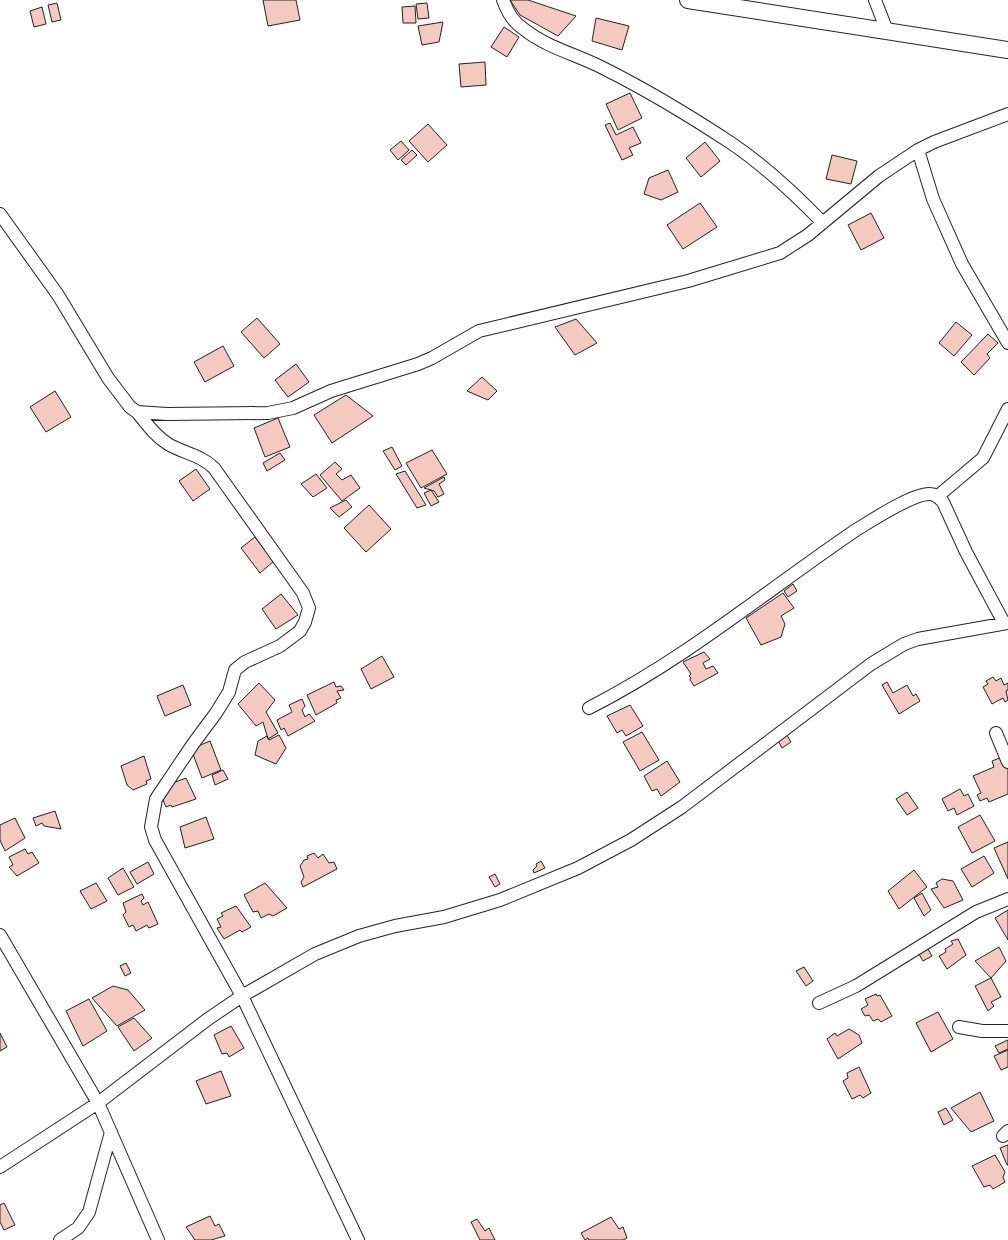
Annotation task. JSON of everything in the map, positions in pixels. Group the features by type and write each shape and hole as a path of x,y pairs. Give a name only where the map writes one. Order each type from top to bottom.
{"main road":[{"path":"688,0 1008,50"}],"street":[{"path":"503,0 514,22 525,31 560,50 600,66 635,84 720,136 774,176 823,223"},
{"path":"875,0 887,31"},
{"path":"137,412 228,415 285,411 337,389 418,364 479,331 672,285 722,272 780,253 823,223 879,176 918,150 1008,114"},
{"path":"918,150 933,200 962,264 1008,343"},
{"path":"0,214 58,295 119,394 152,431 167,443 202,458 214,468 303,593 309,608 300,631 280,646 245,662 235,670 229,692 156,799 151,828 155,840 242,996 358,1240"},
{"path":"938,496 982,458 1008,409"},
{"path":"0,1167 98,1103 242,996 315,954 359,936 395,926 425,922 467,911 516,894 578,868 630,840 682,807 859,673 890,652 904,644 925,637 1006,623 966,552 943,502 938,496 931,494 909,501 856,530 682,654 621,692 589,708"},
{"path":"996,733 1008,762"},
{"path":"819,1003 856,986 976,912 1008,899"},
{"path":"0,935 98,1103 158,1240"},
{"path":"960,1027 982,1031 1008,1031"},
{"path":"60,1240 78,1228 89,1212 111,1132"}],"building":[{"path":"263,0 296,0 300,20 268,26"},
{"path":"510,0 528,0 576,16 558,36 520,15"},
{"path":"57,3 61,20 52,22 48,5"},
{"path":"427,3 429,18 418,19 416,4"},
{"path":"415,6 416,23 403,23 402,7"},
{"path":"42,7 46,24 34,27 30,11"},
{"path":"596,18 629,26 622,50 592,41"},
{"path":"443,22 439,42 422,45 418,26"},
{"path":"504,27 519,37 507,57 491,47"},
{"path":"485,62 486,85 461,87 459,64"},
{"path":"630,93 642,118 618,130 606,104"},
{"path":"610,123 616,135 633,127 641,143 629,148 633,155 622,160 605,125"},
{"path":"428,124 447,145 428,162 409,141"},
{"path":"401,141 409,150 398,160 390,150"},
{"path":"705,142 720,161 701,177 686,158"},
{"path":"412,150 417,155 406,165 401,160"},
{"path":"832,155 857,161 851,184 826,179"},
{"path":"668,170 678,192 661,200 644,194 649,178"},
{"path":"700,203 717,227 683,249 667,225"},
{"path":"871,213 884,238 861,250 848,225"},
{"path":"257,318 280,344 264,358 241,332"},
{"path":"576,319 597,343 575,355 555,327"},
{"path":"956,322 972,335 954,356 939,343"},
{"path":"988,334 998,343 987,354 990,358 974,375 961,362"},
{"path":"223,346 234,366 205,382 194,362"},
{"path":"296,364 309,382 288,397 275,380"},
{"path":"482,377 497,391 488,400 467,391"},
{"path":"55,391 71,417 46,432 30,407"},
{"path":"346,395 373,416 332,443 314,415"},
{"path":"278,418 290,447 265,457 254,428"},
{"path":"392,447 402,466 395,470 383,451"},
{"path":"432,450 447,474 421,488 406,463"},
{"path":"280,453 285,460 267,471 263,463"},
{"path":"335,462 342,469 336,474 342,480 351,475 360,488 342,501 320,475"},
{"path":"196,469 210,489 193,501 179,481"},
{"path":"405,471 426,505 417,508 396,474"},
{"path":"316,474 327,488 313,497 301,484"},
{"path":"444,477 445,480 439,484 444,494 438,497 434,491 424,488"},
{"path":"431,490 439,502 431,506 424,493"},
{"path":"346,500 352,507 339,517 330,508"},
{"path":"369,505 391,529 366,552 344,528"},
{"path":"255,537 274,561 260,573 241,548"},
{"path":"793,584 797,591 788,597 784,591"},
{"path":"783,593 794,608 781,616 785,624 781,637 761,645 746,618"},
{"path":"281,594 298,615 276,629 262,609"},
{"path":"704,652 710,659 703,663 706,669 713,666 718,673 694,686 689,676 691,674 683,662"},
{"path":"382,656 394,677 371,689 361,669"},
{"path":"993,677 996,681 1001,678 1004,685 1008,683 1008,690 1006,691 1008,700 1005,702 1003,698 992,704 983,687 988,684 986,681"},
{"path":"334,682 336,687 341,686 344,690 337,691 341,698 336,700 337,703 316,715 307,695"},
{"path":"887,682 893,693 907,685 913,696 916,694 920,701 899,714 882,685"},
{"path":"259,683 275,700 266,712 278,733 268,739 263,722 256,726 238,704"},
{"path":"183,685 191,705 165,716 157,696"},
{"path":"302,699 305,706 302,710 305,717 309,714 315,721 288,736 284,728 281,730 277,720 292,712 289,705"},
{"path":"630,705 643,726 626,736 622,730 617,733 607,716"},
{"path":"642,732 659,760 640,771 623,742"},
{"path":"785,732 791,742 782,748 776,737"},
{"path":"279,735 286,748 276,764 255,755 258,741 267,736 269,740"},
{"path":"210,741 221,770 202,778 191,749"},
{"path":"144,756 151,779 146,781 147,784 133,790 127,785 121,766"},
{"path":"1002,757 1008,769 1008,794 989,802 987,798 980,801 977,795 981,793 973,776 994,767 992,761"},
{"path":"667,761 680,782 661,796 657,789 652,791 644,776"},
{"path":"223,770 228,779 215,785 212,775"},
{"path":"186,778 196,799 172,807 171,805 166,807 160,793 165,786"},
{"path":"960,789 964,796 968,794 974,806 957,815 954,808 948,811 942,799"},
{"path":"907,792 918,808 907,815 896,799"},
{"path":"55,811 61,829 44,826 42,823 36,826 33,818"},
{"path":"980,815 995,841 972,853 958,827"},
{"path":"206,817 214,839 185,848 180,827"},
{"path":"15,818 25,838 5,851 0,840 0,825"},
{"path":"1008,842 1008,879 994,848"},
{"path":"25,849 28,854 32,852 39,863 17,876 9,867 13,865 9,857"},
{"path":"314,853 318,858 323,854 329,863 334,862 337,869 303,887 301,882 304,877 300,866 304,860 308,859 307,856"},
{"path":"984,856 994,873 972,887 961,869"},
{"path":"541,861 545,868 534,873 533,870 537,866 536,864"},
{"path":"148,862 154,874 137,884 130,872"},
{"path":"123,868 134,887 118,895 108,878"},
{"path":"914,870 927,887 899,909 888,891"},
{"path":"495,874 500,884 495,887 489,877"},
{"path":"942,879 953,881 963,900 944,908 931,889 938,887 936,883"},
{"path":"96,883 107,901 91,909 80,891"},
{"path":"265,883 287,908 273,916 269,914 261,918 258,911 253,912 244,895"},
{"path":"922,893 931,910 924,916 914,898"},
{"path":"142,894 144,898 141,901 143,905 148,902 158,924 149,928 147,925 136,931 133,925 129,927 123,915 126,912 123,903"},
{"path":"236,906 251,927 242,932 240,930 224,939 217,928 221,927 217,919 223,916 221,913"},
{"path":"1008,910 1008,940 995,918"},
{"path":"958,939 966,955 947,969 939,956 946,952 945,949 953,944 951,941"},
{"path":"925,944 932,956 923,961 916,949"},
{"path":"999,947 1006,961 991,978 975,961"},
{"path":"126,963 131,973 125,976 120,966"},
{"path":"804,967 813,981 806,986 796,971"},
{"path":"991,978 1001,997 991,1002 994,1006 988,1011 975,986"},
{"path":"113,986 128,990 145,1010 117,1026 92,998"},
{"path":"876,994 877,996 880,995 892,1016 881,1022 878,1019 873,1021 869,1015 865,1016 861,1009 868,1005 865,999"},
{"path":"89,999 107,1031 83,1046 66,1011"},
{"path":"938,1012 953,1039 931,1052 916,1023"},
{"path":"134,1018 152,1038 134,1051 118,1027"},
{"path":"231,1026 244,1048 229,1057 227,1053 222,1054 214,1035"},
{"path":"849,1029 859,1035 862,1043 838,1059 827,1039 835,1033 837,1036"},
{"path":"0,1033 7,1047 0,1051"},
{"path":"1008,1040 1008,1049 999,1053 995,1046"},
{"path":"1008,1050 1008,1067 1001,1070 994,1056"},
{"path":"859,1067 871,1093 863,1098 860,1095 852,1099 843,1081 848,1078 847,1073"},
{"path":"221,1071 231,1096 206,1104 196,1081"},
{"path":"980,1092 994,1121 971,1132 951,1108"},
{"path":"946,1108 953,1120 944,1125 938,1112"},
{"path":"1008,1145 1008,1165 1007,1165 1000,1148"},
{"path":"995,1155 1005,1172 1003,1177 1005,1182 993,1189 990,1185 984,1187 972,1166"},
{"path":"4,1203 15,1225 4,1230 0,1222 0,1205"},
{"path":"210,1216 215,1226 219,1224 225,1236 211,1240 195,1240 186,1227"},
{"path":"611,1217 619,1229 623,1227 627,1238 623,1240 589,1240 588,1238 585,1240 581,1233"},
{"path":"477,1219 485,1231 489,1228 495,1240 480,1240 471,1222"}]}
